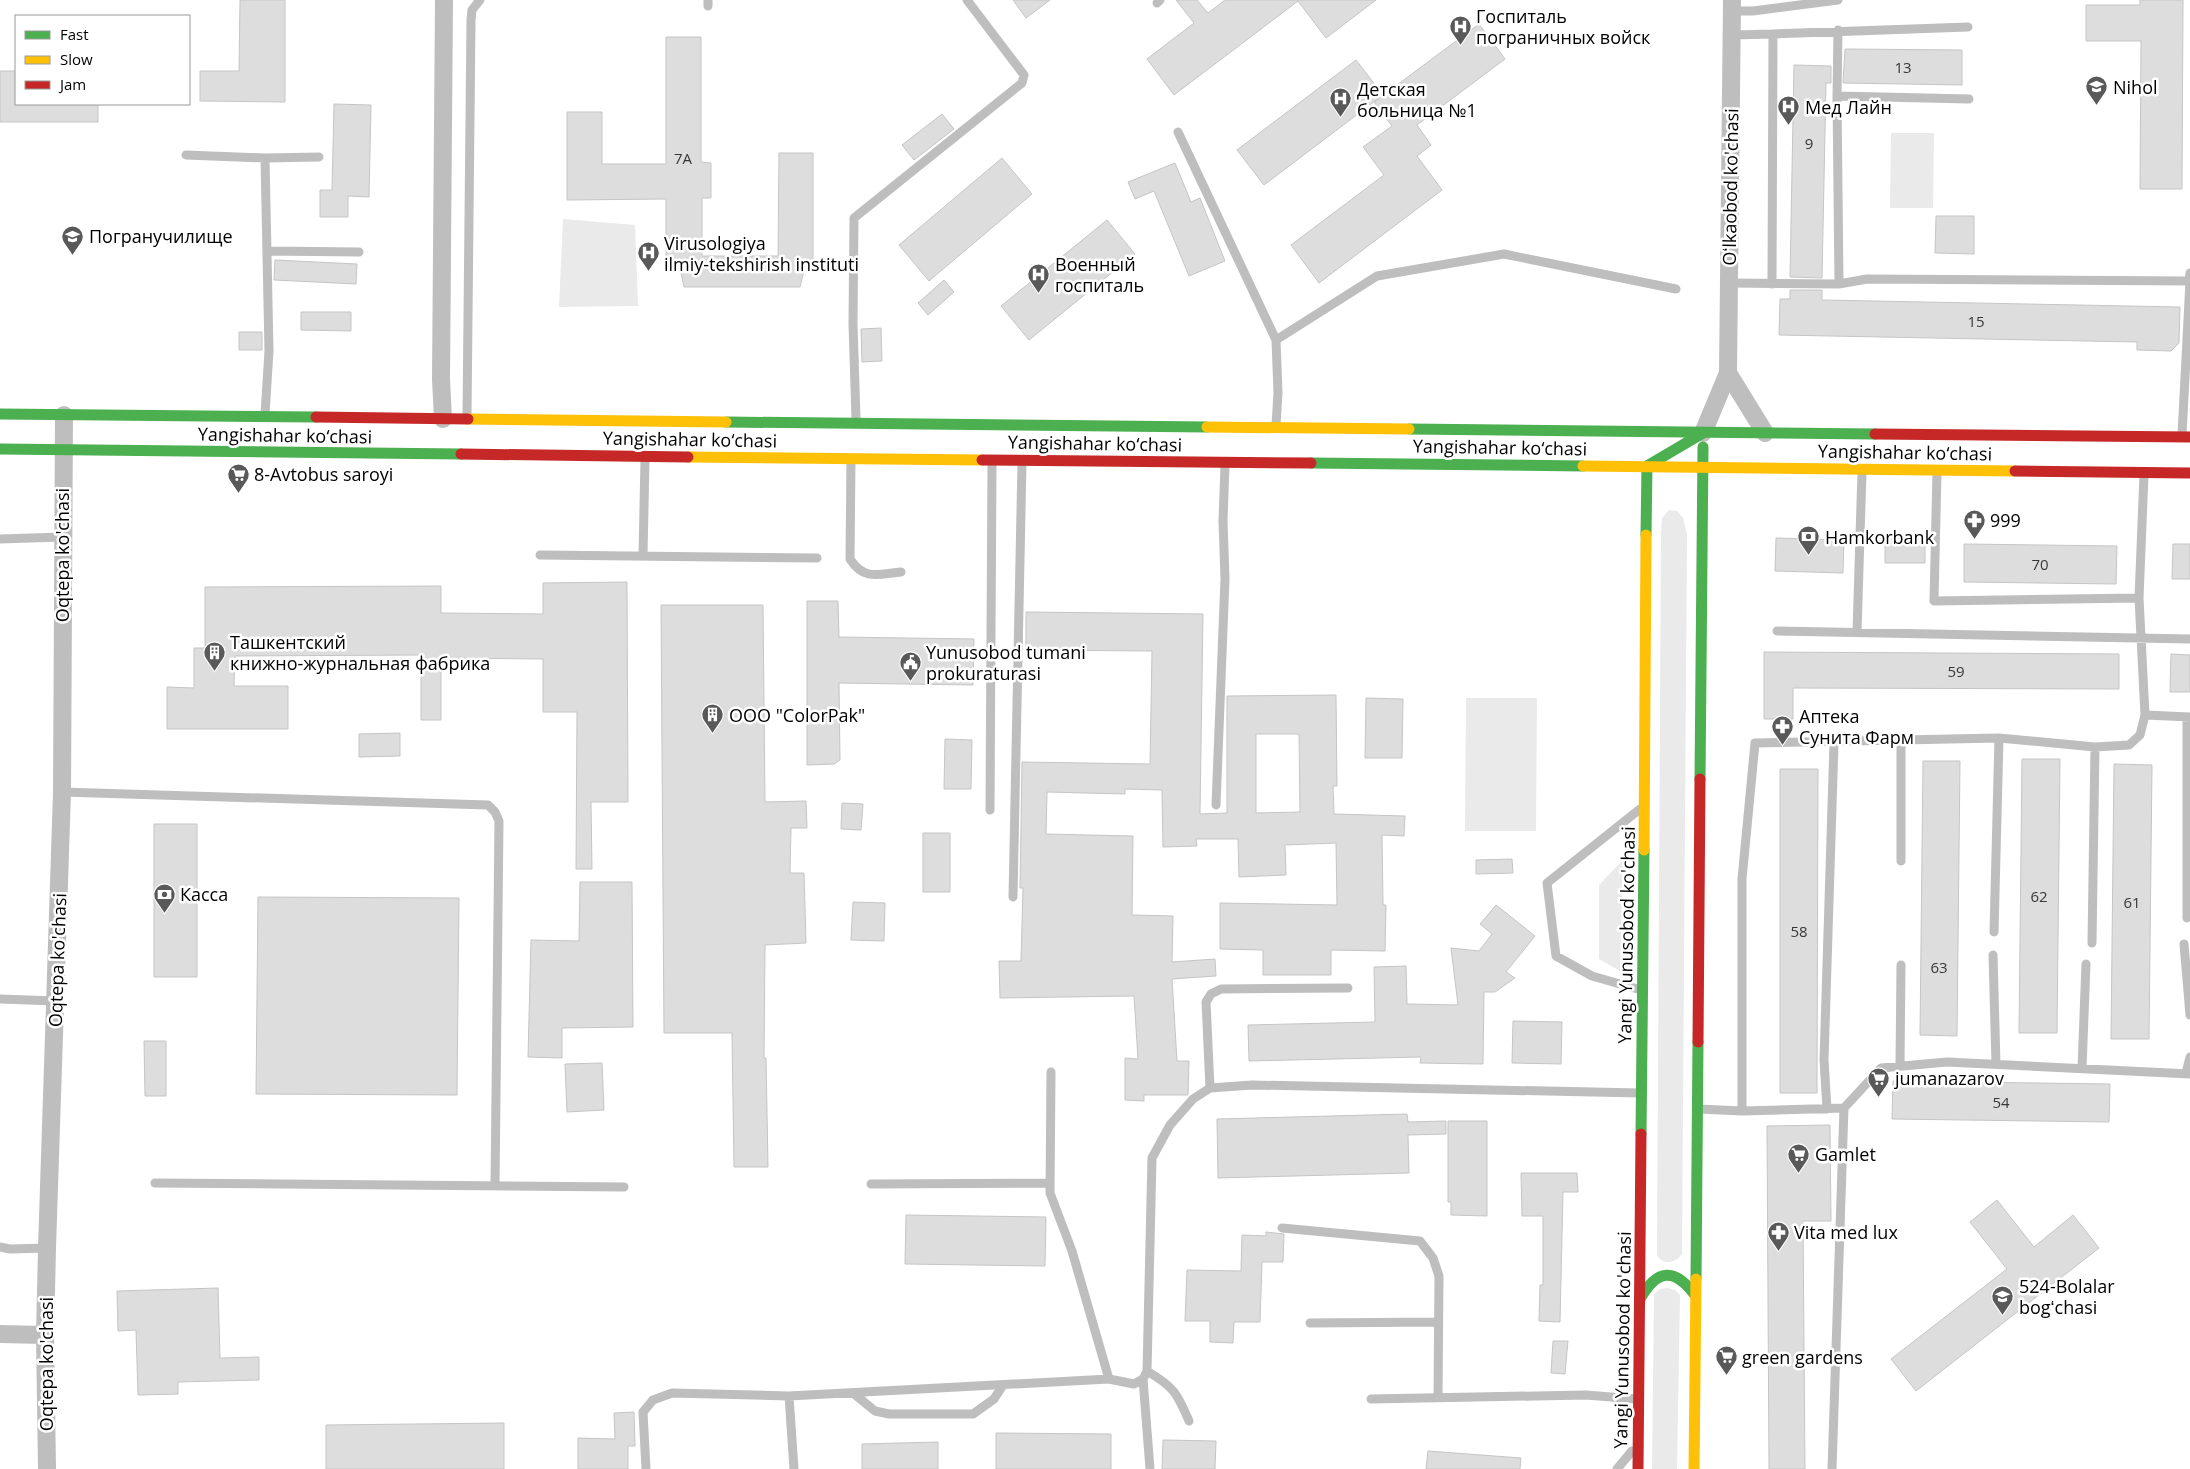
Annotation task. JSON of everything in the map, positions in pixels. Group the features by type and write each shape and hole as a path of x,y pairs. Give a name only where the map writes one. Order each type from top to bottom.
{"main road":[{"name":"Yangishahar ko‘chasi","path":"0,414 265,417 443,423 467,419 2186,437"},
{"path":"898,459 907,442 899,424"},
{"path":"1648,466 1703,433"},
{"path":"1694,1469 1703,433"},
{"path":"2086,436 2081,439 2074,453 2077,464 2086,472"},
{"name":"Yangishahar ko‘chasi","path":"0,450 443,450 645,456 2190,473"},
{"name":"Yangi Yunusobod ko'chasi","path":"1638,1469 1648,466"},
{"path":"1640,1299 1648,1285 1657,1277 1669,1276 1682,1279 1695,1295"}],"street":[{"path":"443,423 441,369 444,0"},
{"name":"Oʻlkaobod ko'chasi","path":"1703,433 1728,373 1732,6"},
{"path":"1728,373 1765,433"},
{"name":"Oqtepa ko'chasi","path":"47,1469 45,1335 62,792 64,415"},
{"path":"0,1334 45,1335"}],"lane":[{"path":"467,419 471,20 472,10 480,0"},
{"path":"856,423 853,324 854,218 1022,83 1024,75 967,0"},
{"path":"1732,6 1754,11 1838,0"},
{"path":"1732,35 1968,27"},
{"path":"1838,30 1839,284"},
{"path":"1772,284 1773,34"},
{"path":"1837,96 1969,99"},
{"path":"1178,132 1276,340 1278,393 1276,428"},
{"path":"186,155 265,158 319,157"},
{"path":"265,158 269,352 265,417"},
{"path":"267,251 359,252"},
{"path":"1276,340 1377,276 1504,254 1676,289"},
{"path":"1729,283 1839,284 1867,279 2190,278 2186,437"},
{"path":"643,556 645,456"},
{"path":"851,458 850,559 856,569 866,575 901,572"},
{"path":"990,810 992,460"},
{"path":"1013,897 1022,460"},
{"path":"1216,805 1225,579 1223,521 1225,462"},
{"path":"1857,632 1862,469"},
{"path":"1937,470 1934,601 2139,598"},
{"path":"1742,1111 1742,879 1755,743 1834,743 1998,738 2095,747 2128,745 2140,734 2145,715 2139,598 2144,473"},
{"path":"0,539 62,537"},
{"path":"540,555 817,558"},
{"path":"1777,631 2190,639"},
{"path":"2145,715 2188,717 2187,918"},
{"path":"1994,932 1998,738"},
{"path":"1901,741 1901,860"},
{"path":"1827,1109 1824,1060 1834,743"},
{"path":"2092,943 2095,747"},
{"path":"62,792 488,805 495,812 499,821 495,1186"},
{"path":"1643,991 1592,976 1556,956 1547,883 1644,806"},
{"path":"2184,944 2190,1015"},
{"path":"1993,955 1996,1064"},
{"path":"2082,1068 2086,964"},
{"path":"1900,1066 1901,965"},
{"path":"1210,1088 1206,1002 1211,994 1221,989 1348,988"},
{"path":"0,999 56,1001"},
{"path":"1832,1469 1844,1108 1881,1068 1947,1062 2188,1074 2190,1057"},
{"path":"1051,1072 1050,1193 1072,1251 1109,1379"},
{"path":"1150,1469 1145,1375 1152,1158 1170,1125 1194,1099 1210,1088 1252,1085 1642,1093"},
{"path":"1697,1109 1742,1111 1844,1108"},
{"path":"155,1183 624,1187"},
{"path":"871,1184 1049,1183"},
{"path":"1282,1228 1420,1241 1433,1258 1439,1276 1438,1397"},
{"path":"0,1247 10,1249 47,1248"},
{"path":"1310,1323 1438,1322"},
{"path":"646,1469 643,1412 653,1400 672,1393 789,1396 1109,1379 1134,1384 1145,1375"},
{"path":"1145,1375 1167,1382 1177,1393 1189,1421"},
{"path":"853,1393 875,1411 889,1414 973,1414 994,1399 1003,1385"},
{"path":"1371,1398 1586,1395 1639,1400"},
{"path":"789,1396 794,1469"},
{"path":"1617,1469 1639,1443"}],"shaded area":[{"path":"1891,133 1934,133 1933,208 1890,208"},
{"path":"563,219 635,225 638,306 559,307"},
{"path":"1669,510 1677,511 1683,518 1687,534 1682,1254 1676,1260 1666,1262 1657,1255 1661,534 1662,518"},
{"path":"1466,698 1537,698 1536,831 1465,831"},
{"path":"1623,860 1620,971 1599,959 1599,885"},
{"path":"1668,1288 1675,1290 1680,1295 1677,1469 1652,1469 1654,1294 1660,1289"}],"building":[{"path":"240,0 285,0 285,102 200,101 200,71 239,71"},
{"path":"1013,0 1050,0 1026,18"},
{"path":"1176,0 1197,0 1208,13 1225,0 1376,0 1326,38 1298,1 1174,95 1147,59 1194,23"},
{"path":"2140,0 2183,0 2182,189 2140,189 2141,41 2086,41 2086,5 2140,5"},
{"path":"1479,24 1505,59 1417,125 1431,145 1417,156 1442,190 1319,283 1291,245 1384,175 1363,147 1392,126 1374,102"},
{"path":"666,37 701,37 701,162 711,163 711,198 702,198 702,256 778,256 779,153 813,153 813,263 804,271 800,287 684,287 681,273 666,265 666,199 567,200 567,112 602,112 602,164 666,164"},
{"path":"1845,49 1962,50 1962,85 1843,83"},
{"path":"1356,60 1383,95 1264,185 1237,150"},
{"path":"1794,65 1831,66 1831,83 1826,83 1822,278 1790,277"},
{"path":"0,71 15,71 15,105 98,105 98,122 0,122"},
{"path":"334,104 371,105 369,197 348,196 348,217 320,217 320,190 332,190"},
{"path":"942,114 954,129 914,160 902,145"},
{"path":"1002,158 1032,194 929,281 899,245"},
{"path":"1175,163 1191,202 1200,198 1225,261 1189,276 1154,191 1135,199 1128,182"},
{"path":"1936,216 1974,216 1974,254 1935,253"},
{"path":"1107,220 1135,254 1029,340 1001,306"},
{"path":"275,260 357,264 356,284 274,280"},
{"path":"944,280 954,292 928,315 918,303"},
{"path":"1790,290 1822,290 1822,300 2180,307 2179,343 2171,351 2137,350 2137,342 1779,335 1780,299 1790,299"},
{"path":"301,312 351,312 351,331 301,330"},
{"path":"881,328 882,361 862,362 861,329"},
{"path":"239,332 262,332 262,350 239,350"},
{"name":"Hamkorbank","path":"1776,538 1844,540 1843,573 1775,571"},
{"path":"1885,538 1925,538 1925,563 1885,563"},
{"path":"1964,544 2117,546 2116,584 1964,582"},
{"path":"2173,544 2190,544 2190,579 2172,579"},
{"path":"627,582 628,802 591,802 592,869 576,869 577,712 543,712 543,659 441,658 441,720 421,720 421,655 235,656 234,686 288,686 288,729 167,729 167,687 194,688 194,648 205,648 205,587 441,586 441,613 543,614 543,583"},
{"path":"807,601 838,601 839,637 974,639 973,685 839,683 840,760 834,764 807,765"},
{"path":"661,605 763,605 765,802 806,801 807,828 791,828 790,873 804,873 806,943 765,945 764,1058 766,1058 768,1167 734,1167 732,1033 664,1033"},
{"path":"1026,612 1203,614 1200,814 1227,813 1227,696 1336,695 1337,786 1333,786 1334,814 1405,816 1404,836 1382,835 1383,905 1386,905 1385,951 1331,950 1331,975 1263,975 1263,950 1220,949 1220,903 1337,905 1336,843 1285,845 1286,875 1239,877 1238,839 1196,839 1197,846 1163,847 1162,790 1125,789 1125,794 1047,792 1046,834 1133,836 1132,915 1173,916 1172,962 1215,959 1216,976 1172,979 1177,1061 1189,1061 1188,1095 1144,1095 1144,1101 1125,1100 1125,1058 1138,1059 1134,996 1000,998 999,961 1021,961 1023,888 1020,888 1022,762 1150,764 1152,651 1026,650","holes":["1256,734 1299,734 1300,812 1256,813"]},
{"path":"1764,652 2119,654 2119,689 1793,688 1793,719 1764,719"},
{"path":"2171,654 2190,655 2190,692 2170,692"},
{"path":"1366,698 1403,699 1402,758 1365,758"},
{"path":"400,733 400,756 359,757 359,734"},
{"path":"945,739 972,740 971,789 944,789"},
{"path":"2022,759 2060,759 2057,1033 2019,1033"},
{"path":"1923,761 1960,761 1957,1036 1920,1035"},
{"path":"2114,764 2152,765 2149,1039 2111,1039"},
{"path":"1780,769 1818,769 1817,1093 1780,1093"},
{"path":"842,803 863,804 861,830 841,829"},
{"path":"154,824 197,824 197,977 154,977"},
{"path":"923,833 950,833 950,892 923,892"},
{"path":"1512,859 1513,873 1476,874 1476,860"},
{"path":"580,882 632,882 633,1027 562,1028 562,1058 528,1057 531,940 579,941"},
{"path":"258,897 459,898 457,1095 256,1094"},
{"path":"853,902 885,903 884,941 851,940"},
{"path":"1496,905 1535,936 1506,972 1515,978 1495,992 1484,992 1483,1064 1420,1063 1421,1057 1249,1061 1248,1025 1375,1022 1374,967 1406,966 1407,1004 1458,1005 1451,948 1479,951 1492,934 1480,924"},
{"path":"1513,1021 1562,1022 1561,1064 1512,1063"},
{"path":"144,1041 166,1041 166,1096 145,1096"},
{"path":"602,1063 604,1110 567,1112 565,1064"},
{"path":"1893,1081 2110,1084 2109,1122 1892,1119"},
{"path":"1407,1114 1408,1122 1446,1121 1446,1134 1408,1135 1409,1173 1218,1178 1217,1119"},
{"path":"1448,1121 1487,1121 1487,1216 1451,1215 1451,1202 1448,1202"},
{"path":"1830,1125 1831,1221 1803,1221 1805,1469 1769,1469 1767,1126"},
{"path":"1521,1173 1577,1173 1578,1192 1563,1192 1560,1322 1539,1321 1540,1285 1543,1285 1543,1216 1522,1216"},
{"path":"1997,1200 2034,1247 2073,1215 2099,1248 1916,1391 1891,1359 2007,1269 1970,1222"},
{"path":"906,1215 1046,1217 1045,1266 905,1264"},
{"path":"1266,1232 1284,1234 1283,1262 1262,1262 1260,1322 1234,1322 1233,1343 1210,1342 1210,1321 1185,1321 1187,1270 1241,1271 1242,1235 1266,1236"},
{"path":"218,1288 220,1358 259,1357 259,1380 178,1382 178,1394 138,1395 136,1330 118,1331 117,1291"},
{"path":"1553,1341 1568,1341 1565,1374 1551,1373"},
{"path":"634,1412 635,1446 628,1446 628,1469 578,1469 578,1438 615,1439 614,1413"},
{"path":"504,1423 504,1469 326,1469 326,1425"},
{"path":"996,1433 1111,1434 1111,1469 996,1469"},
{"path":"1163,1440 1216,1441 1215,1469 1162,1469"},
{"path":"938,1442 938,1469 862,1469 862,1444"},
{"path":"1428,1451 1521,1458 1520,1469 1426,1469"}],"traffic: fast":[{"path":"0,414 316,417"},
{"path":"726,422 1207,427"},
{"path":"1409,429 1875,434"},
{"path":"1646,535 1647,466 1703,433"},
{"path":"1700,779 1703,447"},
{"path":"0,449 461,454"},
{"path":"1311,463 1583,466"},
{"path":"1641,1134 1644,850"},
{"path":"1696,1279 1698,1042"},
{"path":"1640,1299 1653,1282 1659,1277 1666,1275 1680,1280 1695,1295"}],"traffic: slow":[{"path":"468,419 726,422"},
{"path":"1207,427 1409,429"},
{"path":"688,457 982,460"},
{"path":"1583,466 2015,471"},
{"path":"1644,850 1646,535"},
{"path":"1694,1469 1696,1279"}],"traffic: jam":[{"path":"316,417 468,419"},
{"path":"1875,434 2190,437"},
{"path":"461,454 688,457"},
{"path":"982,460 1311,463"},
{"path":"2015,471 2190,473"},
{"path":"1698,1042 1700,779"},
{"path":"1638,1469 1641,1134"}],"place":[{"name":"Госпиталь пограничных войск","path":"1460,45"},
{"name":"Nihol","path":"2097,106"},
{"name":"Детская больница №1","path":"1341,118"},
{"name":"Мед Лайн","path":"1789,126"},
{"name":"Погранучилище","path":"73,255"},
{"name":"Virusologiya ilmiy-tekshirish instituti","path":"648,272"},
{"name":"Военный госпиталь","path":"1039,293"},
{"name":"8-Avtobus saroyi","path":"238,493"},
{"name":"999","path":"1974,539"},
{"name":"Hamkorbank","path":"1809,556"},
{"name":"Ташкентский книжно-журнальная фабрика","path":"214,671"},
{"name":"Yunusobod tumani prokuraturasi","path":"910,681"},
{"name":"OOO \"ColorPak\"","path":"713,734"},
{"name":"Аптека Сунита Фарм","path":"1783,745"},
{"name":"Касса","path":"164,913"},
{"name":"jumanazarov","path":"1879,1097"},
{"name":"Gamlet","path":"1799,1173"},
{"name":"Vita med lux","path":"1778,1251"},
{"name":"524-Bolalar bogʻchasi","path":"2003,1315"},
{"name":"green gardens","path":"1726,1376"}]}
